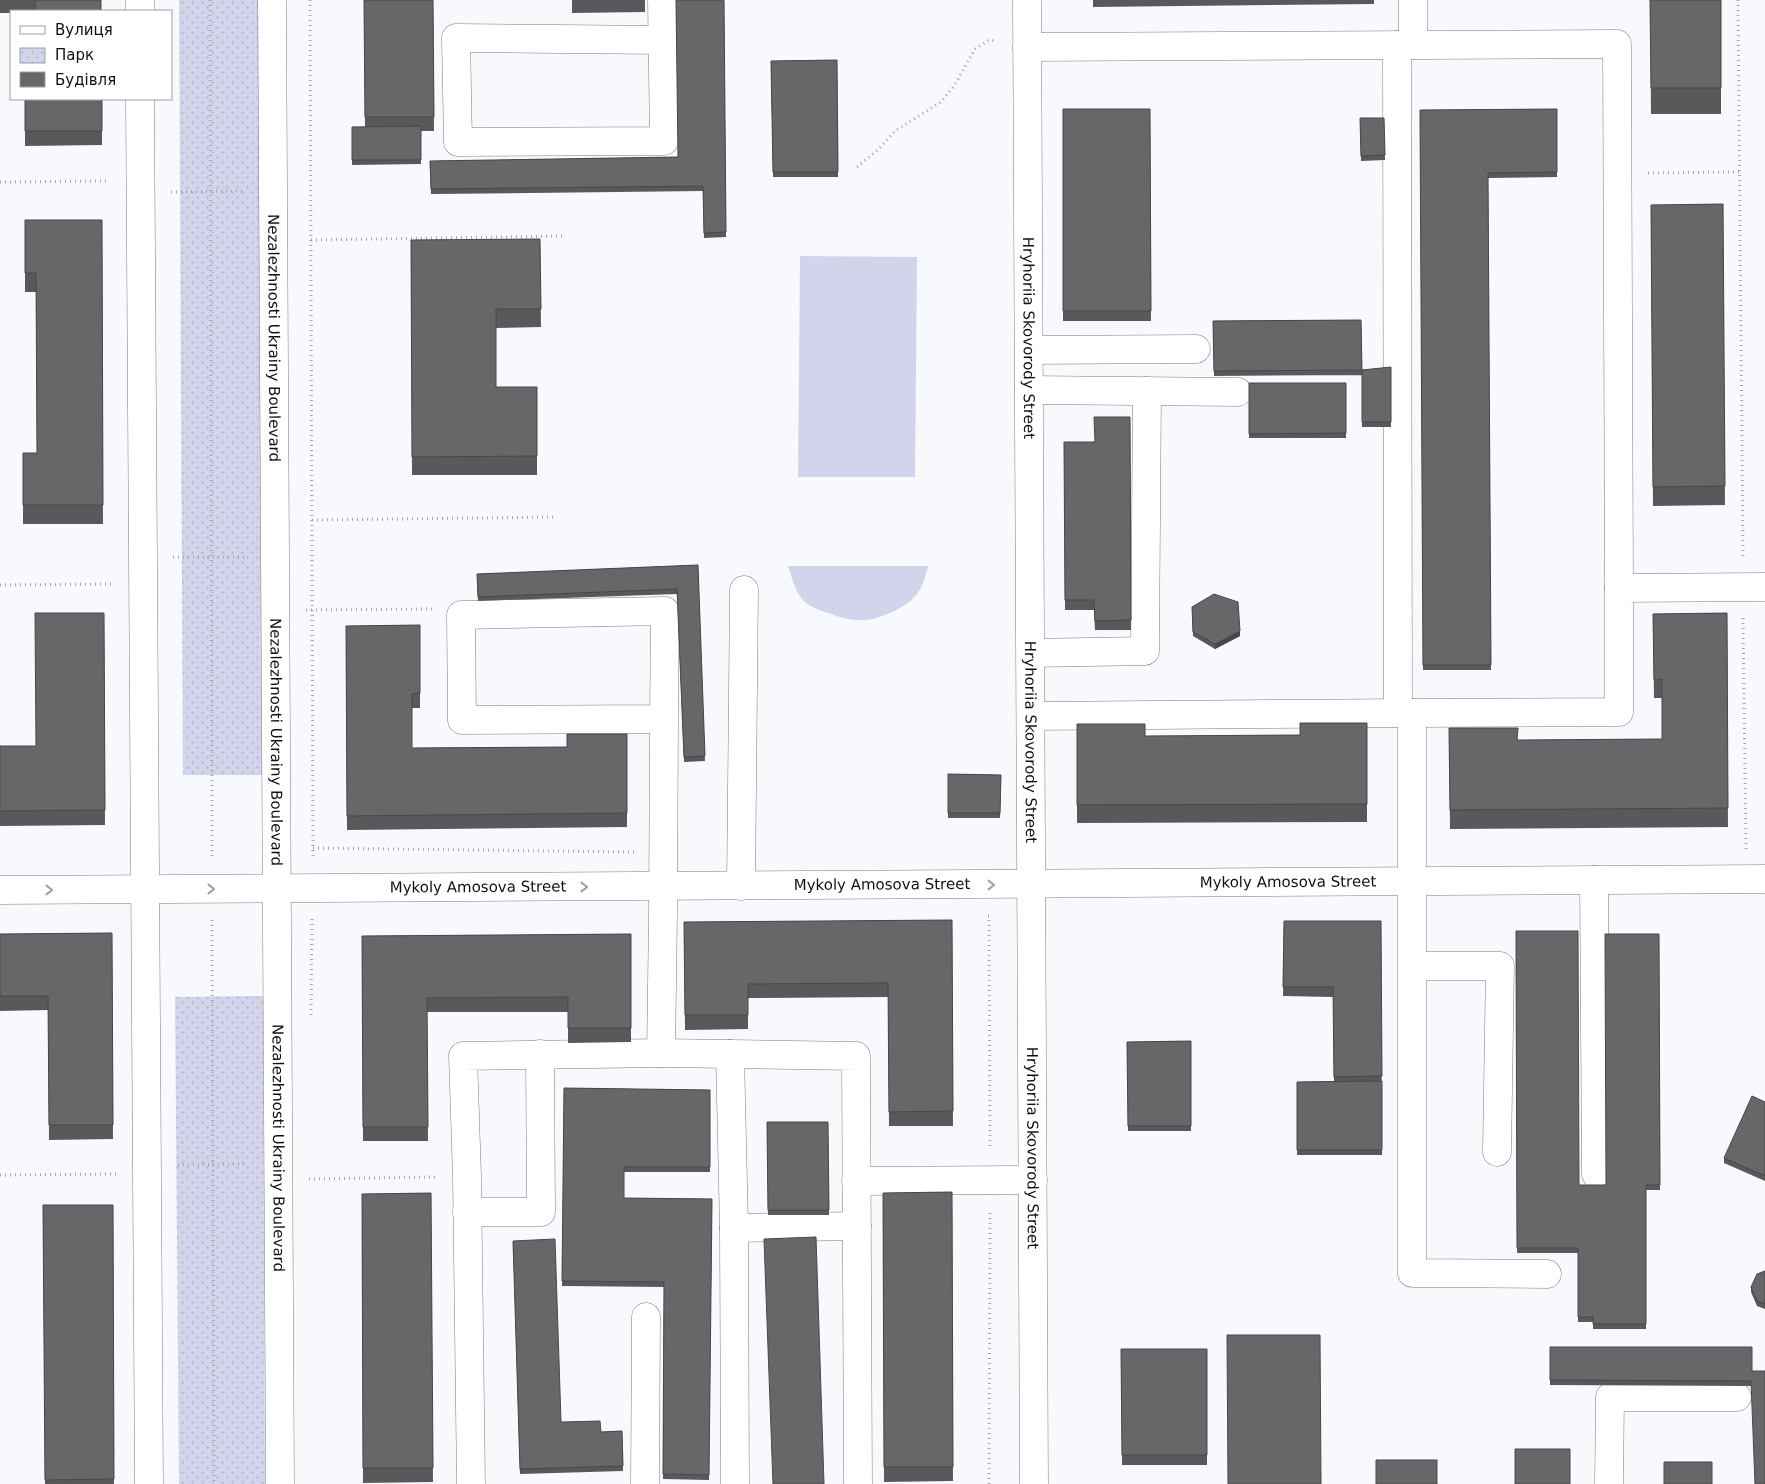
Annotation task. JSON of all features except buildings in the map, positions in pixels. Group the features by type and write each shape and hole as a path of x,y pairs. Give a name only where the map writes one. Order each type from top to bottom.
{"street":[{"name":"Nezalezhnosti Ukrainy Boulevard","path":"272,0 280,1484"},
{"path":"662,0 664,141 458,142 456,38 662,40"},
{"name":"Hryhoriia Skovorody Street","path":"1027,0 1034,1484"},
{"path":"1413,0 1405,45 1405,713 1413,882 1412,1273 1547,1274"},
{"path":"1027,47 1617,44 1619,712 1031,716"},
{"path":"140,100 149,1484"},
{"path":"1029,350 1196,349"},
{"path":"1029,390 1238,392"},
{"path":"1031,653 1145,651 1147,391"},
{"path":"1619,588 1754,587"},
{"path":"741,886 744,590"},
{"path":"661,1052 665,612 461,615 462,720 664,719"},
{"name":"Mykoly Amosova Street","path":"0,890 1765,879"},
{"path":"1594,880 1596,1174"},
{"path":"1413,966 1500,966 1497,1152"},
{"path":"471,1484 467,1177 463,1056 661,1052 856,1056 858,1484"},
{"path":"467,1212 541,1212 540,1054"},
{"path":"730,1054 734,1228 735,1484"},
{"path":"856,1181 1033,1180"},
{"path":"734,1228 856,1226"},
{"path":"645,1484 646,1317"},
{"path":"1609,1484 1610,1397 1737,1397"}],"path":[{"path":"210,0 214,1484"},
{"path":"310,0 313,610 311,1022"},
{"path":"1737,851 1746,851 1754,587 1740,172 1738,0"},
{"path":"857,167 878,150 895,131 941,102 954,86 976,49 989,40"},
{"path":"1617,173 1740,172"},
{"path":"0,182 140,186 210,192 273,190"},
{"path":"311,240 563,236"},
{"path":"312,520 557,517"},
{"path":"143,557 275,557"},
{"path":"0,585 143,584"},
{"path":"275,610 450,609 461,615"},
{"path":"980,916 989,916 990,1484"},
{"path":"0,1175 147,1169 213,1164 278,1172 310,1179 467,1177"},
{"path":"310,1170 310,1189"}],"green space":[{"path":"179,0 266,0 272,775 183,775"},
{"path":"800,256 917,257 915,477 798,477"},
{"path":"788,566 928,566 921,588 907,604 886,615 872,619 853,620 817,609 807,603 796,589"},
{"path":"263,996 265,1484 179,1484 175,997"}]}
